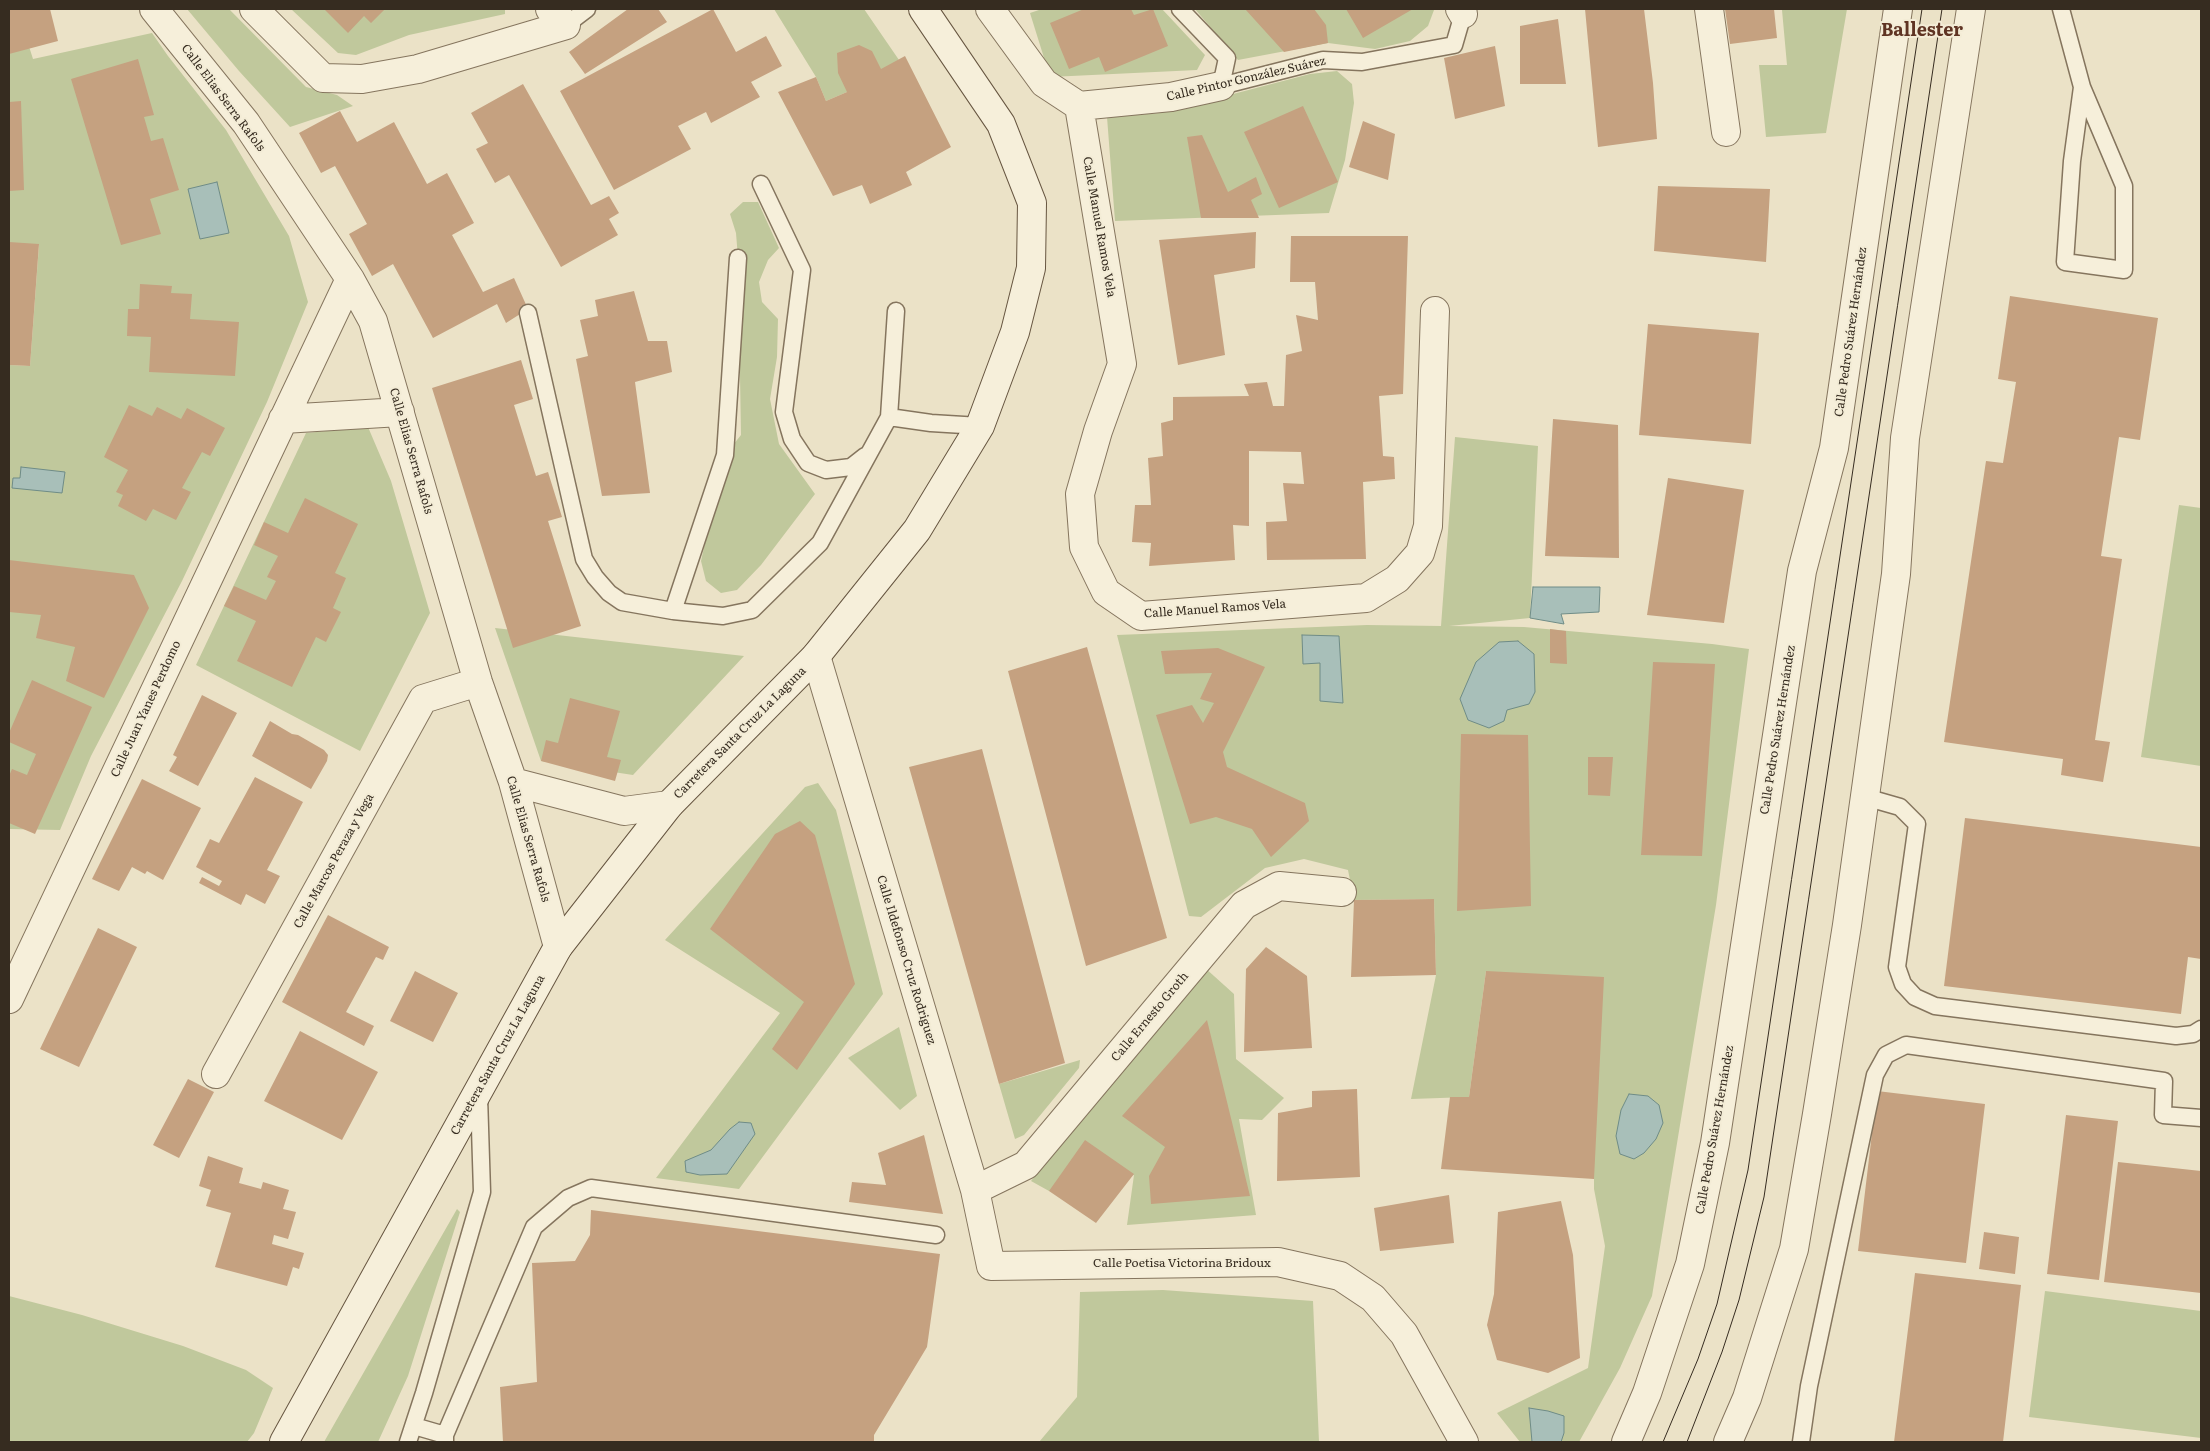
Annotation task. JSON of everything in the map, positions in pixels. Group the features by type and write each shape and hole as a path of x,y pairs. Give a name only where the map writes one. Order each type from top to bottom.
{"street":[{"name":"Calle Elias Serra Rafols","path":"154,9 246,123 350,279 373,321 478,682 513,782 558,947"},
{"path":"254,9 323,78 362,79 418,69 558,17"},
{"name":"Carretera Santa Cruz La Laguna","path":"284,1442 558,947 669,804 816,656 917,530 980,426 1015,332 1031,268 1032,202 1002,124 923,9"},
{"path":"990,9 1044,83 1079,106"},
{"path":"1708,9 1726,132"},
{"name":"Calle Pedro Suárez Hernández","path":"1626,1442 1647,1393 1690,1264 1715,1144 1802,571 1834,448 1898,9"},
{"path":"1728,1442 1747,1398 1794,1249 1817,1114 1865,797 1896,574 1905,438 1972,9"},
{"name":"Calle Pintor González Suárez","path":"1079,106 1171,97 1221,86"},
{"name":"Calle Manuel Ramos Vela","path":"1079,106 1122,364 1098,431 1080,494 1084,547 1106,592 1141,616 1366,598 1398,579 1420,553 1428,526 1435,311"},
{"name":"Calle Juan Yanes Perdomo","path":"9,999 350,279"},
{"path":"283,419 400,412"},
{"name":"Calle Ildefonso Cruz Rodriguez","path":"816,656 975,1190 991,1266"},
{"name":"Calle Marcos Peraza y Vega","path":"216,1074 423,699 478,682"},
{"path":"513,782 624,810 669,804"},
{"name":"Calle Ernesto Groth","path":"975,1190 1026,1165 1244,905 1279,886 1342,892"},
{"name":"Calle Poetisa Victorina Bridoux","path":"991,1266 1278,1262 1340,1276 1373,1298 1404,1334 1464,1442"}],"lane":[{"path":"558,17 587,9"},
{"path":"1180,9 1227,58 1221,86"},
{"path":"2061,9 2082,87 2124,186 2124,270 2065,262 2072,161 2082,87"},
{"name":"Calle Pintor González Suárez","path":"1221,86 1323,60 1362,62 1454,45 1462,11"},
{"path":"761,184 802,270 784,412 792,439 808,463 826,470 850,467 867,455"},
{"path":"673,611 725,456 738,258"},
{"path":"528,313 584,559 595,577 609,593 622,602 673,611 722,616 752,610 820,543 889,417 896,311"},
{"path":"889,417 931,423 980,426"},
{"path":"1865,797 1900,807 1917,824 1897,967 1903,984 1915,997 1935,1006 2176,1036 2193,1034 2201,1029"},
{"path":"1801,1442 1810,1386 1875,1075 1886,1054 1906,1045 2164,1081 2163,1115 2201,1118"},
{"path":"408,1442 482,1192 479,1091"},
{"path":"414,1426 445,1438 534,1227 568,1198 592,1188 936,1235"}],"green space":[{"path":"9,9 17,9 33,59 152,33 226,130 289,236 308,302 267,402 182,581 91,756 60,830 9,829 9,365 30,366 39,245 9,243"},
{"path":"187,9 229,9 306,87 337,95 353,106 290,127 239,71"},
{"path":"291,9 505,9 505,14 409,35 356,55 338,53"},
{"path":"774,9 864,9 899,60 847,92 826,101 816,77"},
{"path":"1042,9 1162,9 1205,55 1197,70 1050,77 1030,13"},
{"path":"1195,9 1434,10 1428,26 1410,41 1375,49 1328,43 1238,60"},
{"path":"1847,9 1826,133 1766,137 1759,65 1787,65 1782,10"},
{"path":"1337,71 1352,84 1354,103 1345,160 1329,213 1115,221 1107,117 1160,113 1310,74"},
{"path":"743,202 758,202 779,248 768,260 759,282 762,302 778,319 777,357 770,399 779,444 815,494 761,565 737,590 721,593 706,581 701,561 725,455 741,435 738,258 736,233 730,214"},
{"path":"368,427 391,481 430,613 360,751 196,665 306,433"},
{"path":"1455,437 1538,446 1530,618 1449,626 1524,627 1749,649 1716,905 1652,1296 1620,1368 1579,1442 1520,1442 1497,1413 1588,1368 1605,1246 1594,1189 1594,1179 1486,971 1469,1097 1411,1099 1436,975 1434,899 1354,900 1348,870 1304,859 1265,868 1201,917 1189,916 1117,635 1367,625 1441,626"},
{"path":"2179,505 2201,508 2201,766 2141,757"},
{"path":"495,628 744,656 633,775 541,761"},
{"path":"818,783 836,810 883,994 739,1189 656,1178 780,1013 665,940 805,787"},
{"path":"1204,967 1234,994 1236,1059 1284,1098 1262,1120 1239,1119 1256,1215 1127,1225 1134,1175 1049,1191 1031,1181"},
{"path":"899,1027 917,1096 900,1110 848,1058"},
{"path":"1080,1060 1079,1068 1024,1135 1015,1139 999,1084"},
{"path":"457,1209 460,1212 408,1376 378,1442 324,1442"},
{"path":"1163,1290 1313,1301 1319,1442 1039,1442 1077,1397 1080,1292"},
{"path":"2045,1291 2201,1311 2201,1438 2029,1417"},
{"path":"9,1296 82,1315 183,1346 246,1370 273,1388 254,1433 247,1442 9,1442"}],"water":[{"path":"217,182 229,233 200,239 188,189"},
{"path":"21,467 65,472 62,493 12,488 13,478 20,478"},
{"path":"1533,587 1600,587 1599,612 1561,614 1564,624 1530,618"},
{"path":"1302,635 1339,636 1343,703 1320,701 1320,663 1303,664"},
{"path":"1518,641 1534,654 1535,692 1529,704 1507,710 1504,721 1489,728 1468,720 1460,699 1476,662 1499,642"},
{"path":"1629,1094 1648,1096 1659,1105 1663,1123 1656,1139 1644,1153 1634,1159 1620,1154 1616,1136 1621,1110"},
{"path":"739,1122 751,1123 755,1134 727,1174 700,1175 686,1172 685,1161 711,1150"},
{"path":"1529,1408 1564,1416 1564,1433 1561,1442 1532,1442"}],"building":[{"path":"9,9 50,9 58,41 9,54"},
{"path":"324,9 385,9 371,23 364,16 348,33"},
{"path":"628,9 658,9 667,22 585,74 569,52"},
{"path":"713,9 736,52 766,36 782,66 751,82 760,97 711,123 706,112 678,126 691,149 614,190 560,91"},
{"path":"1084,9 1131,9 1134,15 1153,9 1168,46 1105,72 1099,57 1069,69 1050,23"},
{"path":"1245,9 1314,9 1326,25 1328,43 1284,52"},
{"path":"1346,9 1413,9 1363,38"},
{"path":"1585,9 1644,9 1653,83 1657,139 1598,147"},
{"path":"1725,9 1774,9 1777,38 1730,44"},
{"path":"1558,19 1566,84 1520,84 1520,26"},
{"path":"859,45 872,51 881,69 905,56 951,147 906,172 912,185 870,204 862,185 833,196 778,92 816,77 826,101 847,92 838,73 837,53"},
{"path":"1495,46 1505,106 1455,119 1444,58"},
{"path":"138,59 154,115 144,117 151,141 163,138 179,190 150,199 161,234 121,245 71,79"},
{"path":"523,84 591,205 609,196 619,213 609,219 618,235 561,267 509,175 495,183 476,149 488,143 471,113"},
{"path":"21,101 24,190 9,191 9,102"},
{"path":"1303,106 1338,182 1279,208 1244,132"},
{"path":"340,111 357,142 394,122 427,184 447,173 474,223 452,235 483,292 514,278 528,309 506,323 497,304 433,338 393,264 372,276 349,234 367,224 335,166 321,173 299,133"},
{"path":"1363,121 1395,134 1388,180 1349,167"},
{"path":"1202,135 1228,192 1256,177 1262,194 1251,200 1259,218 1201,218 1187,137"},
{"path":"1658,186 1770,189 1766,262 1654,251"},
{"path":"1256,232 1255,268 1214,275 1225,355 1178,365 1159,240"},
{"path":"1291,236 1408,236 1403,394 1379,396 1383,456 1394,457 1395,479 1363,482 1366,559 1267,560 1266,522 1287,521 1283,483 1304,484 1301,452 1249,451 1249,526 1233,525 1235,560 1149,566 1151,543 1132,542 1135,505 1151,505 1148,458 1163,456 1161,423 1173,420 1173,397 1249,396 1244,384 1267,382 1273,406 1284,406 1286,355 1302,351 1296,315 1318,320 1315,282 1290,282"},
{"path":"9,242 39,244 30,366 9,365"},
{"path":"140,284 172,286 171,293 192,294 190,319 239,322 235,376 149,372 151,337 127,336 128,309 139,309"},
{"path":"634,291 648,341 667,341 672,372 635,382 650,493 602,496 576,359 588,356 580,320 598,316 595,300"},
{"path":"2010,296 2158,318 2140,440 2119,437 2101,556 2122,559 2095,740 2110,742 2103,782 2061,775 2063,759 1944,742 1986,461 2003,463 2016,382 1998,379"},
{"path":"1648,324 1759,333 1751,444 1639,435"},
{"path":"521,360 533,399 514,405 536,476 548,472 562,517 548,521 581,626 513,648 432,388"},
{"path":"129,405 152,416 157,407 181,419 187,408 225,428 210,456 202,452 182,488 191,492 176,520 153,509 146,521 118,506 123,495 116,492 128,470 104,457"},
{"path":"1553,419 1618,425 1619,558 1545,556"},
{"path":"1668,478 1744,490 1724,623 1647,615"},
{"path":"305,498 358,524 335,573 346,578 333,608 341,612 326,642 316,637 292,687 237,661 256,621 224,606 234,586 266,600 276,581 267,577 278,556 254,545 264,522 288,533"},
{"path":"9,560 134,575 149,608 104,698 66,681 75,647 36,638 41,615 9,612"},
{"path":"1550,629 1566,631 1567,664 1550,663"},
{"path":"1087,647 1167,938 1086,966 1008,671"},
{"path":"1218,648 1265,667 1223,752 1227,767 1305,803 1309,821 1271,857 1252,829 1216,817 1190,824 1156,715 1192,705 1203,723 1214,703 1200,699 1212,673 1165,674 1161,651"},
{"path":"1653,662 1715,664 1702,856 1641,855"},
{"path":"32,680 92,707 35,834 9,823 9,776 12,769 27,775 36,754 9,742 9,733"},
{"path":"202,695 237,713 198,786 169,771 177,757 173,755"},
{"path":"570,698 620,711 607,757 621,760 615,781 541,761 546,740 558,743"},
{"path":"270,721 324,750 328,755 327,761 311,789 252,756"},
{"path":"1461,734 1528,735 1531,906 1457,911"},
{"path":"982,749 1065,1063 999,1084 909,767"},
{"path":"1588,757 1613,757 1610,796 1588,795"},
{"path":"255,777 303,802 267,870 280,876 265,904 246,894 241,905 199,883 202,877 219,886 222,881 196,867 210,839 219,843"},
{"path":"142,779 201,808 163,880 147,871 145,874 132,867 119,891 92,879"},
{"path":"1965,818 2201,847 2201,959 2188,957 2181,1014 1944,986"},
{"path":"800,821 815,835 855,984 797,1070 772,1049 804,1002 710,929 775,834"},
{"path":"1434,899 1436,975 1351,977 1354,900"},
{"path":"328,915 389,947 383,960 376,957 346,1012 374,1026 364,1046 282,1002"},
{"path":"98,928 137,947 79,1067 40,1049"},
{"path":"1266,947 1307,976 1312,1048 1244,1052 1246,969"},
{"path":"415,971 458,993 433,1042 390,1021"},
{"path":"1486,971 1604,977 1594,1179 1441,1169 1450,1097 1469,1097"},
{"path":"1207,1020 1250,1196 1151,1204 1149,1176 1165,1147 1122,1116"},
{"path":"300,1031 378,1072 342,1140 264,1101"},
{"path":"188,1079 214,1092 179,1158 153,1145"},
{"path":"1357,1089 1360,1177 1277,1181 1278,1113 1312,1107 1312,1091"},
{"path":"1877,1091 1985,1104 1966,1263 1858,1251"},
{"path":"2066,1115 2118,1121 2099,1280 2047,1274"},
{"path":"924,1135 943,1214 849,1202 852,1182 886,1185 878,1153"},
{"path":"1085,1140 1134,1174 1096,1223 1049,1191"},
{"path":"208,1156 243,1168 239,1183 261,1189 263,1182 289,1190 283,1209 296,1212 288,1239 274,1235 272,1244 304,1253 299,1269 293,1267 287,1286 215,1267 231,1213 206,1206 211,1190 199,1186"},
{"path":"2118,1162 2201,1171 2201,1293 2104,1282"},
{"path":"1449,1195 1454,1243 1380,1251 1374,1208"},
{"path":"1561,1201 1573,1255 1580,1358 1548,1373 1497,1360 1487,1325 1494,1294 1498,1212"},
{"path":"591,1210 940,1254 927,1347 874,1435 874,1442 503,1442 500,1387 537,1382 532,1263 575,1261 590,1235"},
{"path":"1984,1232 2019,1237 2015,1274 1979,1269"},
{"path":"1915,1273 2021,1285 2003,1442 1894,1442"}],"tram line":[{"path":"1663,1442 1698,1359 1717,1304 1748,1170 1922,9"},
{"path":"1687,1442 1722,1352 1739,1300 1764,1197 1942,9"}],"district":[{"name":"Ballester","path":"1922,31"}]}
